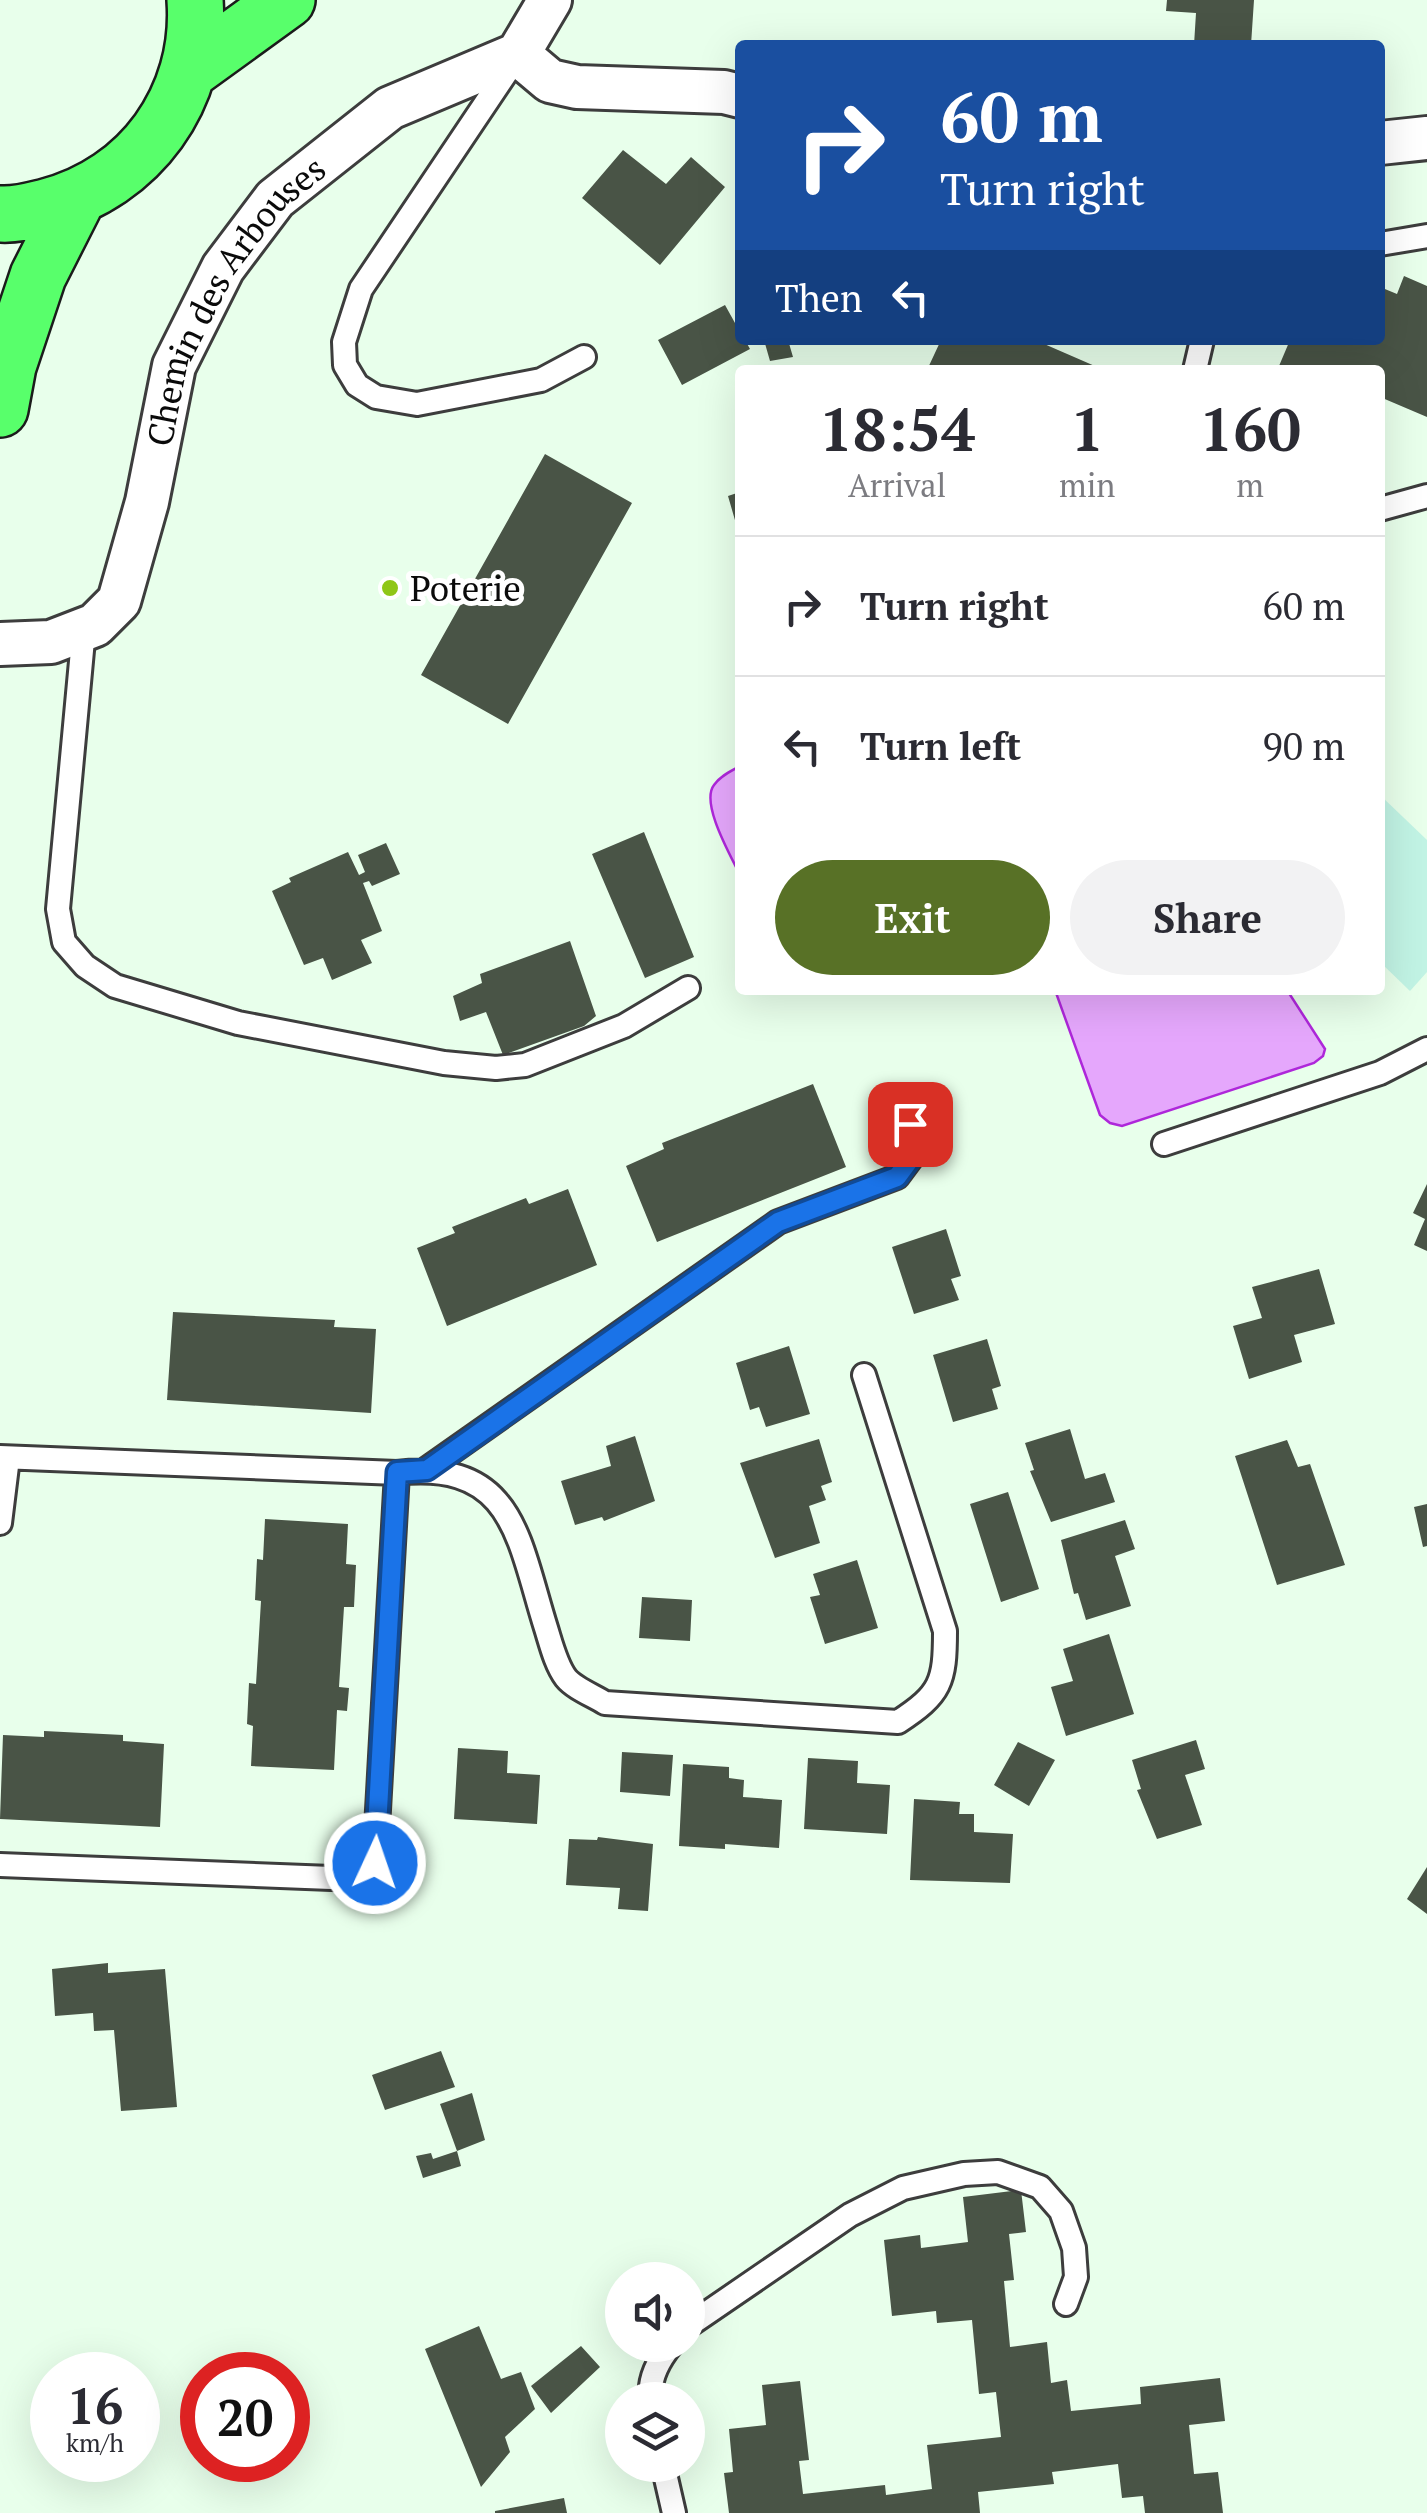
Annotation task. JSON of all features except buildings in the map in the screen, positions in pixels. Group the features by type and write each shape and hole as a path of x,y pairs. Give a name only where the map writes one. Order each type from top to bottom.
{"main road":[{"path":"0,214 14,215 77,199 127,168 165,124 189,71 196,24 195,0"},
{"path":"189,71 287,0"},
{"path":"0,410 8,366 38,276 77,199"}],"street":[{"path":"550,0 518,54 550,81 577,87 735,95"},
{"name":"Chemin des Arbouses","path":"0,644 51,642 96,625 119,601 148,502 174,366 223,268 275,199 390,108 518,54"},
{"path":"1385,142 1427,138"}],"lane":[{"path":"518,54 361,289 344,342 345,365 357,386 376,397 417,404 542,380 584,358"},
{"path":"1385,243 1427,236"},
{"path":"1385,508 1427,496"},
{"path":"84,629 58,910 64,942 85,966 115,986 238,1023 444,1063 496,1068 525,1065 624,1026 688,988"},
{"path":"1164,1144 1380,1073 1427,1049"},
{"path":"427,1470 778,1222 897,1177 917,1150 902,1099"},
{"path":"0,1522 4,1457 427,1470 474,1480 506,1509 554,1654 567,1680 605,1703 898,1722 930,1701 944,1668 945,1631 864,1375"},
{"path":"0,1865 358,1879 375,1863 397,1472"},
{"path":"705,2314 850,2215 903,2188 964,2174 998,2172 1040,2187 1062,2211 1074,2248 1076,2277 1066,2304"},
{"path":"667,2482 674,2513"}],"shaded area":[{"path":"735,769 735,865 718,830 711,804 711,793 719,779"},
{"path":"1385,800 1427,840 1427,972 1410,991 1385,967"},
{"path":"1057,995 1290,995 1325,1049 1314,1063 1122,1126 1100,1115"}],"place":[{"name":"Poterie","path":"390,588"}],"route":[{"path":"375,1863 397,1472 427,1470 778,1222 897,1177 917,1150 910,1124"}]}
